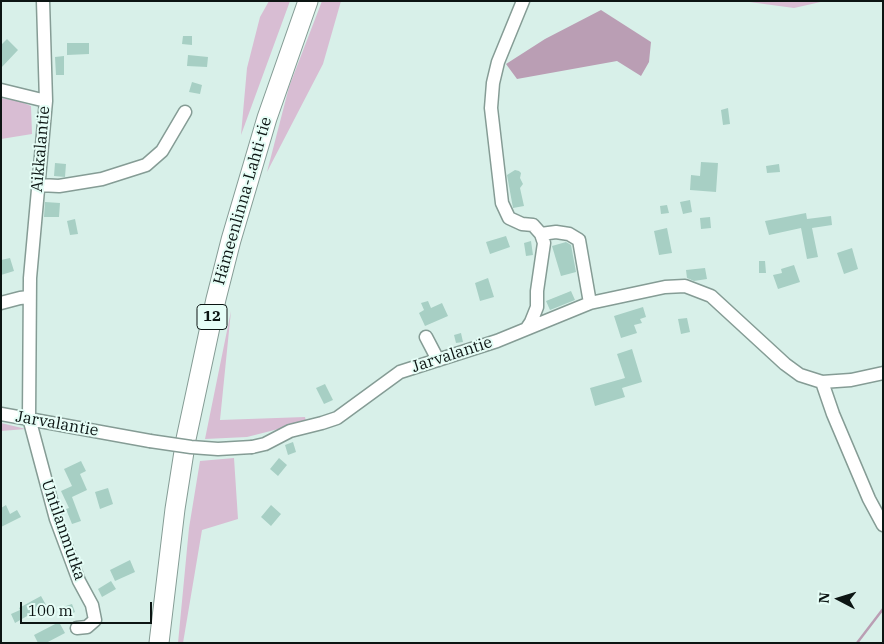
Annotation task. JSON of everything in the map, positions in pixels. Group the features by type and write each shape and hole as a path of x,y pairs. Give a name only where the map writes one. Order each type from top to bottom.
{"highway":[{"name":"Hämeenlinna-Lahti-tie","path":"159,643 175,509 186,439 214,308 231,240 267,118 308,1"}],"street":[{"name":"Aikkalantie","path":"28,418 31,253 46,101 43,1"},
{"path":"522,1 498,62 493,83 491,108 502,202 509,218 522,224 533,225 541,234 544,243 537,291 537,307 527,328"},
{"path":"1,90 46,101"},
{"path":"39,185 59,186 102,179 146,165 162,151 185,112"},
{"path":"541,234 556,232 569,234 579,240 590,302"},
{"name":"Jarvalantie","path":"1,414 191,447 218,449 252,447 266,444 290,431 337,418 400,372 497,341 590,302 645,290 685,286 711,296 785,364 800,374 822,382 851,380 883,373"},
{"path":"1,303 29,297"},
{"path":"426,336 438,360"},
{"path":"822,382 833,414 869,499 883,525"},
{"name":"Untilanmutka","path":"28,418 56,519 79,581 92,605 96,620 87,627 77,628"}],"shaded area":[{"path":"269,1 290,1 241,135 247,68 260,17"},
{"path":"322,1 341,1 323,64 267,172 289,87"},
{"path":"742,1 825,1 794,8"},
{"path":"601,10 651,42 649,62 641,76 617,61 517,79 506,64 545,39"},
{"path":"1,98 19,101 31,106 32,134 1,139"},
{"path":"231,311 220,420 305,417 306,422 247,437 205,439"},
{"path":"1,423 26,429 1,431"},
{"path":"234,458 238,519 202,530 183,643 178,643 189,528 200,461"}],"building":[{"path":"183,36 192,36 192,45 182,44"},
{"path":"7,39 18,50 1,68 1,45"},
{"path":"67,43 89,43 89,54 67,55"},
{"path":"188,55 208,57 207,67 187,66"},
{"path":"64,56 64,75 56,75 55,57"},
{"path":"192,82 202,85 200,94 189,92"},
{"path":"728,108 730,124 723,125 721,110"},
{"path":"701,162 718,163 716,192 690,190 691,175 700,176"},
{"path":"55,163 66,164 65,177 54,176"},
{"path":"779,164 780,172 767,173 766,166"},
{"path":"515,170 521,173 520,178 523,184 520,188 524,206 513,208 507,175"},
{"path":"690,200 692,212 683,214 680,202"},
{"path":"45,202 60,203 59,217 44,217"},
{"path":"667,205 669,213 661,214 660,206"},
{"path":"806,213 807,219 831,216 832,225 812,228 818,257 807,259 801,228 769,235 765,221"},
{"path":"710,217 711,228 701,229 700,218"},
{"path":"75,219 78,234 70,235 67,221"},
{"path":"667,228 672,253 659,255 654,231"},
{"path":"506,236 510,247 490,254 486,242"},
{"path":"531,241 533,255 526,256 524,243"},
{"path":"566,242 571,245 576,272 561,276 552,246"},
{"path":"852,248 858,269 844,274 837,253"},
{"path":"10,258 14,271 1,275 1,260"},
{"path":"759,261 765,261 766,273 759,273"},
{"path":"794,265 800,282 778,289 773,275 782,273 781,269"},
{"path":"705,268 707,279 694,281 687,278 686,270"},
{"path":"488,278 494,297 480,301 475,283"},
{"path":"571,291 575,300 550,310 546,301"},
{"path":"428,301 431,308 442,303 448,316 425,326 419,313 424,310 421,303"},
{"path":"643,307 646,317 640,319 642,323 634,325 637,333 621,338 614,316"},
{"path":"687,318 690,332 681,334 678,319"},
{"path":"461,333 463,342 456,343 454,335"},
{"path":"632,349 642,382 622,388 625,397 595,406 590,388 625,378 617,354"},
{"path":"325,384 333,400 324,404 316,388"},
{"path":"293,442 296,452 288,455 285,445"},
{"path":"279,458 287,465 278,476 270,469"},
{"path":"81,461 86,471 80,474 87,490 72,497 81,521 72,524 66,509 69,508 61,491 72,486 64,469"},
{"path":"108,488 113,504 100,509 95,492"},
{"path":"6,505 10,514 17,510 21,517 1,527 1,508"},
{"path":"271,505 281,514 271,526 261,517"},
{"path":"130,560 135,572 115,581 110,570"},
{"path":"111,581 116,589 102,597 98,589"},
{"path":"41,596 46,605 15,623 11,614"},
{"path":"72,604 75,612 66,616 63,607"},
{"path":"59,622 65,633 46,643 38,643 34,635"}],"waterway":[{"path":"857,643 883,609"}]}
